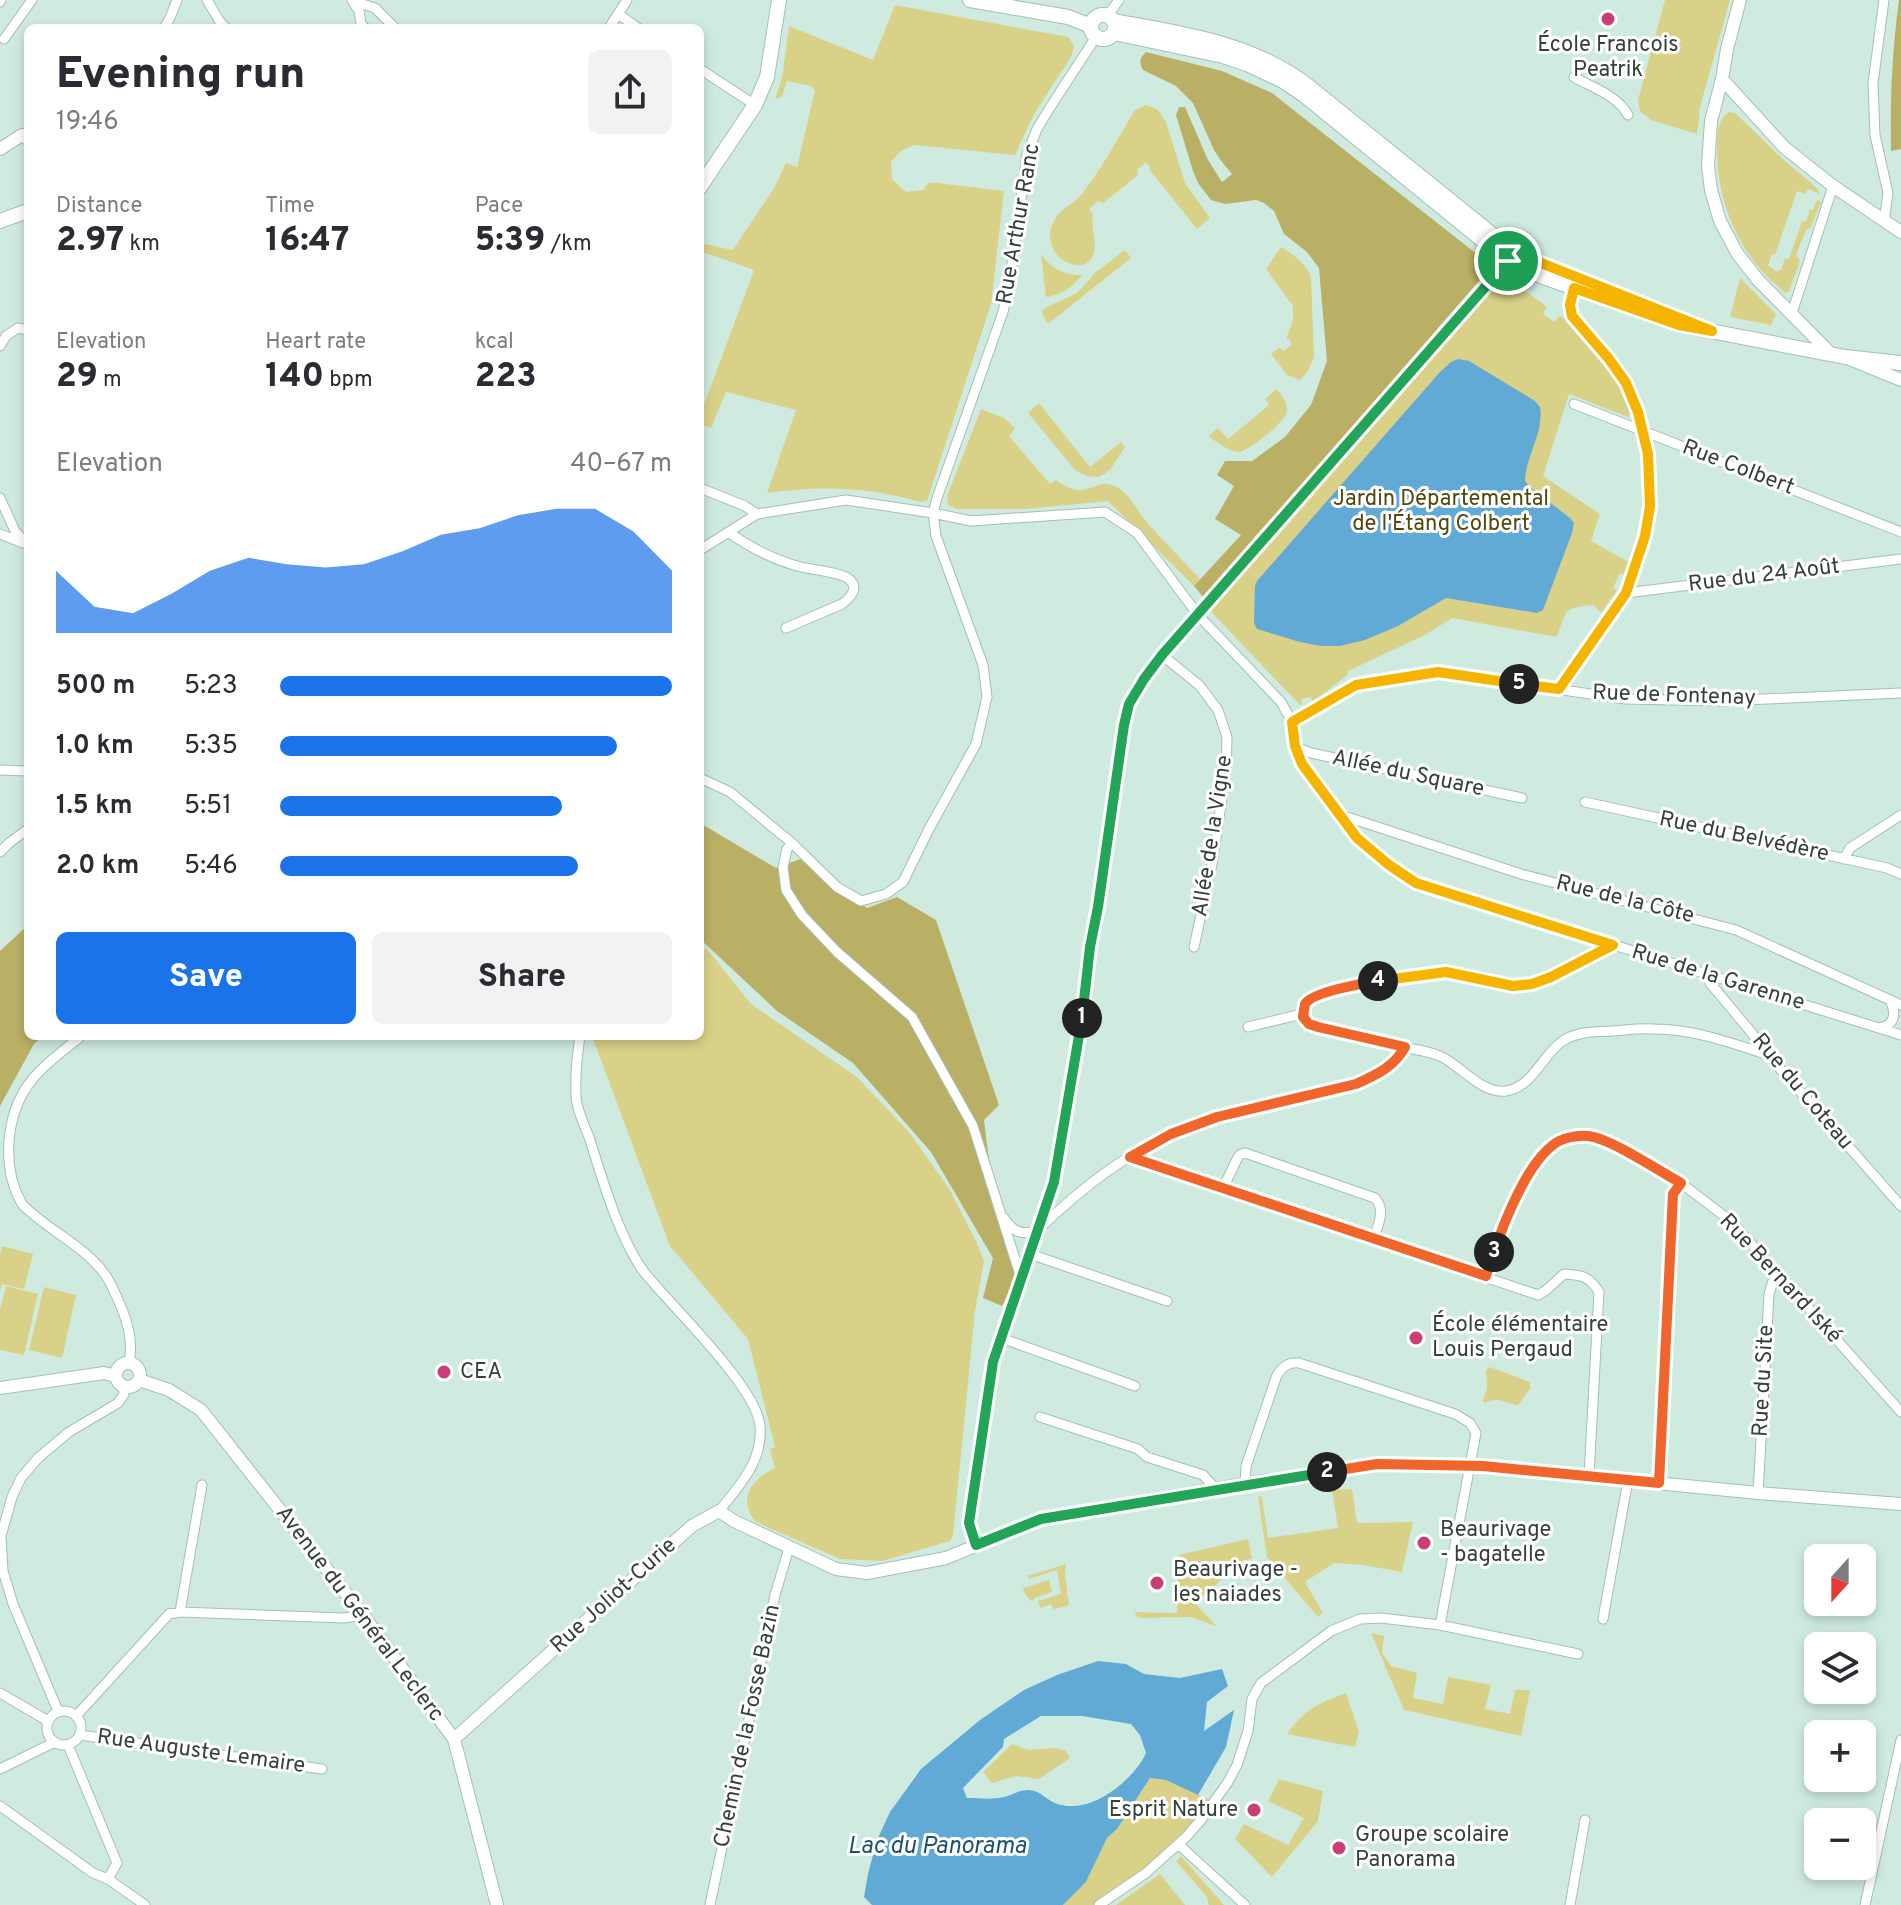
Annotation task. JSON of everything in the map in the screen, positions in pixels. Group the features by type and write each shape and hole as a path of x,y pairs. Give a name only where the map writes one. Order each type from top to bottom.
{"main road":[{"path":"704,181 755,105 767,77 779,0"},
{"path":"970,0 1068,17 1104,39 1111,23"},
{"path":"1111,23 1221,43 1273,62 1307,85 1504,244 1526,257 1712,331"},
{"path":"1111,23 1247,64 1283,81 1508,261 1679,325 1838,356 1901,363"},
{"path":"0,221 24,212"}],"street":[{"path":"4,39 32,0"},
{"path":"166,24 177,0"},
{"path":"207,0 221,24"},
{"path":"612,24 627,0"},
{"path":"1111,23 1119,0"},
{"path":"1740,0 1708,144 1711,190 1720,221 1737,253 1758,280 1838,356 1901,380"},
{"path":"1884,0 1873,83 1875,135 1888,193 1884,222"},
{"path":"352,1 359,11 361,24"},
{"path":"352,1 375,8 391,24"},
{"path":"618,14 632,24"},
{"name":"Rue Arthur Ranc","path":"933,513 1007,298 1027,154 1037,129 1094,31"},
{"path":"704,72 755,105"},
{"path":"1574,77 1612,97 1628,115"},
{"path":"1722,79 1785,148 1833,186 1901,232"},
{"path":"0,149 24,136"},
{"path":"1792,313 1833,186"},
{"path":"976,1545 969,1523 993,1362 1054,1182 1080,1037 1090,947 1129,704 1162,655 1508,261 1526,257"},
{"path":"1559,689 1626,593 1645,536 1650,506 1649,465 1643,430 1626,383 1572,316 1570,305 1574,288 1567,274"},
{"path":"0,346 6,336 18,328 24,329"},
{"name":"Rue Colbert","path":"1574,404 1901,532"},
{"path":"704,490 757,514"},
{"path":"0,498 15,531 24,541"},
{"path":"704,547 757,514 846,500 971,521 1105,512 1137,533 1198,615 1281,702 1292,722"},
{"path":"704,780 730,792 792,843 837,887 861,901 886,894 903,882 976,744 987,697 983,665 936,536 933,513"},
{"path":"728,532 767,557 847,577 853,583 854,591 842,604 786,628"},
{"path":"0,534 24,543"},
{"name":"Rue du 24 Août","path":"1626,593 1901,559"},
{"name":"Allée de la Vigne","path":"1162,655 1199,685 1218,710 1227,737 1226,772 1212,864 1194,947"},
{"name":"Rue de Fontenay","path":"1292,722 1356,685 1438,672 1625,699 1721,701 1901,693"},
{"name":"Rue de la Garenne","path":"1292,722 1295,746 1302,764 1357,838 1416,883 1901,1035"},
{"name":"Allée du Square","path":"1295,746 1311,753 1522,798"},
{"path":"0,770 24,771"},
{"name":"Rue du Belvédère","path":"1585,802 1887,868 1901,874"},
{"name":"Rue de la Côte","path":"1341,815 1521,874 1728,927 1901,1005"},
{"path":"1844,859 1850,848 1901,815"},
{"path":"0,852 24,832"},
{"path":"792,843 787,849 783,867 786,890 802,915 837,952 912,1017 973,1126 1021,1278"},
{"path":"1303,1017 1304,1006 1311,998 1355,984 1446,972 1513,986 1532,984 1613,945"},
{"name":"Rue du Coteau","path":"1707,974 1710,983 1768,1055 1901,1206"},
{"path":"1879,1028 1887,1027 1893,1020 1895,1012 1890,1000"},
{"path":"1248,1027 1298,1015 1318,1027 1439,1056 1481,1084 1505,1091 1531,1077 1558,1044 1579,1033 1656,1029 1685,1032 1768,1055"},
{"path":"76,1040 36,1074 18,1100 4,1129 2,1162 7,1186 22,1205 90,1258 105,1274 128,1325 129,1363"},
{"path":"579,1040 576,1099 629,1248 644,1271 743,1388 760,1424 760,1443 754,1465 719,1511 836,1569 867,1573 946,1558 1041,1519 1377,1464 1469,1466 1901,1504"},
{"path":"999,1211 1010,1227 1019,1233 1038,1230 1079,1192 1130,1157 1171,1134 1217,1117 1356,1084 1377,1075 1399,1059 1405,1047"},
{"name":"Rue Bernard Iské","path":"1486,1276 1501,1230 1537,1162 1553,1144 1568,1138 1587,1136 1605,1140 1681,1183 1732,1222 1901,1412"},
{"path":"1223,1188 1238,1157 1245,1153 1375,1198 1381,1207 1381,1215 1374,1238"},
{"path":"1130,1157 1538,1295 1564,1274 1579,1275 1592,1281 1599,1292 1589,1476"},
{"path":"1659,1483 1673,1194 1681,1183"},
{"path":"1049,1197 1079,1192"},
{"path":"1049,1197 1063,1205"},
{"path":"1007,1234 1031,1249 1167,1301"},
{"name":"Rue du Site","path":"1758,1493 1769,1294 1776,1271"},
{"path":"1001,1338 1135,1386"},
{"path":"0,1388 104,1373 130,1387 139,1380 138,1369 129,1363"},
{"path":"58,1711 13,1604 3,1571 1,1536 21,1478 38,1458 69,1432 118,1403 124,1394 119,1381 119,1366 129,1363"},
{"path":"1245,1484 1246,1466 1277,1375 1284,1366 1294,1363 1455,1414 1470,1423 1476,1433 1440,1625"},
{"name":"Avenue du Général Leclerc","path":"139,1380 169,1390 201,1410 363,1615 454,1739 497,1905"},
{"path":"1040,1417 1138,1449 1147,1457 1203,1475 1216,1489"},
{"path":"1603,1619 1628,1480"},
{"path":"180,1612 202,1485"},
{"name":"Rue Joliot-Curie","path":"454,1739 692,1526 719,1511"},
{"name":"Chemin de la Fosse Bazin","path":"710,1905 775,1595 789,1548"},
{"path":"77,1715 169,1614 344,1618 363,1615"},
{"path":"1099,1905 1146,1873 1201,1820 1228,1782 1245,1743 1252,1699 1261,1683 1331,1631 1360,1619 1381,1618 1440,1625 1578,1654"},
{"path":"0,1693 48,1721"},
{"path":"68,1710 77,1715 82,1725 80,1735 68,1745 55,1742 49,1735 48,1721 54,1713 68,1710"},
{"name":"Rue Auguste Lemaire","path":"80,1735 322,1769"},
{"path":"1865,1905 1901,1740"},
{"path":"0,1769 55,1742"},
{"path":"68,1745 117,1863 108,1879"},
{"path":"0,1806 93,1873 108,1879 145,1905"},
{"path":"1570,1905 1585,1820"},
{"path":"1178,1844 1245,1905"}],"green space":[{"path":"1665,0 1730,0 1700,107 1697,134 1651,120 1640,111 1638,100"},
{"path":"895,5 1068,37 1074,46 1072,55 1033,116 1015,155 914,145 901,151 891,162 892,179 906,192 923,190 929,182 1004,191 991,304 927,501 844,489 767,493 796,410 726,392 711,428 704,425 704,405 754,270 704,252 704,244 733,250 774,188 786,163 797,167 815,90 811,86 787,81 782,97 775,99 782,78 789,26 873,60"},
{"path":"1146,105 1158,110 1166,122 1185,183 1210,218 1197,229 1146,162 1137,170 1138,175 1103,203 1098,201 1089,209 1093,214 1095,246 1088,262 1078,265 1066,262 1056,254 1052,245 1050,234 1053,222 1089,184 1135,110"},
{"path":"1729,112 1735,113 1820,194 1808,189 1805,194 1797,191 1775,255 1772,254 1768,266 1774,271 1781,270 1785,258 1789,259 1802,221 1806,222 1817,200 1821,202 1796,255 1800,261 1786,293 1756,264 1726,208 1718,167 1717,141 1720,123"},
{"path":"1281,247 1298,259 1311,276 1314,357 1300,380 1287,375 1271,354 1279,348 1284,351 1292,344 1286,339 1293,320 1293,306 1266,269"},
{"path":"1125,250 1131,258 1048,324 1042,311 1077,293 1096,272"},
{"path":"1041,254 1058,270 1082,275 1066,290 1046,297"},
{"path":"1740,278 1776,314 1771,325 1730,317"},
{"name":"Jardin Départemental de l'Étang Colbert","path":"1511,280 1547,307 1543,314 1554,322 1559,316 1564,318 1585,339 1610,371 1631,411 1628,417 1569,394 1543,476 1600,514 1591,541 1630,563 1626,575 1620,573 1613,588 1617,590 1601,613 1594,605 1568,611 1557,637 1452,618 1425,635 1348,671 1312,703 1311,697 1301,699 1300,705 1212,613 1212,607 1498,282"},
{"path":"1276,389 1287,405 1287,412 1256,443 1237,452 1208,436 1218,428 1228,439 1269,405 1265,399"},
{"path":"1039,403 1090,467 1121,442 1125,447 1110,470 1099,477 1075,470 1028,413"},
{"path":"981,409 1004,418 1015,428 1009,436 1050,484 1056,480 1076,490 1101,484 1120,489 1200,579 1194,586 1108,501 1026,509 957,509 948,505 947,496"},
{"path":"707,949 751,1004 857,1077 909,1132 950,1190 976,1241 984,1261 975,1311 950,1541 882,1561 840,1559 756,1522 750,1514 749,1490 759,1478 775,1468 770,1449 775,1447 748,1339 670,1246 593,1040 704,1040 704,950"},
{"path":"2,1246 33,1254 24,1289 2,1284 0,1292"},
{"path":"6,1286 38,1294 24,1355 0,1350 0,1310"},
{"path":"44,1287 76,1295 62,1358 29,1350"},
{"path":"1490,1367 1530,1382 1530,1389 1518,1405 1498,1400 1483,1401 1487,1388 1486,1370"},
{"path":"1352,1489 1357,1523 1413,1522 1402,1572 1334,1563 1305,1582 1323,1613 1318,1617 1267,1557 1258,1496 1262,1497 1268,1538 1338,1528 1332,1490"},
{"path":"1248,1539 1252,1559 1244,1560 1195,1603 1216,1626 1191,1617 1136,1616 1135,1612 1177,1613 1179,1555"},
{"path":"1066,1564 1069,1605 1054,1610 1051,1604 1040,1608 1038,1601 1061,1594 1057,1570 1029,1579 1028,1576"},
{"path":"1049,1580 1052,1592 1031,1601 1025,1594 1023,1588"},
{"path":"1371,1633 1384,1636 1382,1653 1391,1666 1417,1673 1413,1698 1443,1704 1448,1677 1491,1685 1485,1709 1510,1714 1515,1690 1530,1690 1521,1736 1404,1710"},
{"path":"1346,1693 1359,1732 1355,1747 1287,1734 1313,1708"},
{"path":"1012,1744 1028,1750 1055,1748 1066,1751 1070,1758 1039,1779 1016,1776 992,1783 983,1772"},
{"path":"1150,1778 1166,1780 1211,1800 1178,1839 1115,1891 1093,1905 1063,1905 1086,1882 1107,1838 1117,1829"},
{"path":"1279,1779 1323,1791 1318,1821 1272,1877 1235,1839 1244,1824 1288,1845 1304,1818 1268,1801"},
{"path":"1181,1856 1224,1905 1209,1905 1207,1897 1176,1861"},
{"path":"1160,1874 1185,1905 1116,1905"}],"shaded area":[{"path":"1899,0 1901,149 1891,151 1892,76"},
{"path":"1146,52 1222,71 1272,93 1492,266 1204,598 1194,586 1241,535 1215,519 1234,486 1217,475 1225,461 1252,461 1285,437 1311,405 1327,361 1319,268 1307,252 1284,234 1274,211 1264,203 1256,200 1225,204 1211,200 1193,171 1176,115 1179,107 1185,107 1208,160 1222,182 1232,174 1214,150 1193,103 1176,86 1143,70 1140,61"},
{"path":"704,825 776,868 800,859 867,908 897,897 936,920 999,1105 984,1120 994,1200 1017,1276 1002,1306 983,1298 993,1258 931,1152 853,1063 777,1011 704,943"},
{"path":"24,929 24,1040 38,1040 0,1106 0,951"}],"water":[{"path":"1458,359 1469,361 1540,407 1541,417 1525,481 1574,523 1543,610 1537,613 1446,598 1398,626 1365,640 1340,646 1300,642 1257,629 1254,623 1257,581 1440,372"},
{"name":"Lac du Panorama","path":"1098,1661 1126,1664 1144,1674 1180,1678 1222,1669 1228,1686 1207,1702 1204,1731 1234,1710 1226,1747 1198,1795 1166,1780 1150,1778 1117,1829 1107,1838 1086,1882 1063,1905 872,1905 864,1897 877,1840 890,1812 921,1769 980,1720 1024,1690","holes":["1041,1716 1082,1716 1131,1724 1140,1735 1146,1753 1131,1775 1108,1794 1082,1805 1068,1806 1055,1803 1032,1790 1000,1798 967,1798 963,1788 1003,1747 1004,1739"]}],"place":[{"name":"École Francois Peatrik","path":"1608,19"},
{"name":"École élémentaire Louis Pergaud","path":"1416,1338"},
{"name":"CEA","path":"444,1372"},
{"name":"Beaurivage - bagatelle","path":"1424,1543"},
{"name":"Beaurivage - les naiades","path":"1157,1583"},
{"name":"Esprit Nature","path":"1254,1810"},
{"name":"Groupe scolaire Panorama","path":"1339,1848"}],"route":[{"path":"1526,257 1712,331 1679,325 1574,288 1570,305 1572,316 1626,383 1638,412 1648,454 1650,506 1637,565 1626,593 1559,689 1438,672 1356,685 1292,722 1292,732 1302,764 1357,838 1416,883 1613,945 1532,984 1513,986 1446,972 1355,984 1311,998 1304,1006 1303,1017 1309,1024 1405,1047 1399,1059 1377,1075 1356,1084 1217,1117 1171,1134 1130,1157 1486,1276 1516,1197 1537,1162 1553,1144 1568,1138 1587,1136 1605,1140 1681,1183 1673,1194 1659,1483 1483,1466 1377,1464 1041,1519 976,1545 969,1523 993,1362 1054,1182 1077,1052 1090,947 1129,704 1162,655 1508,261 1526,257"}]}
